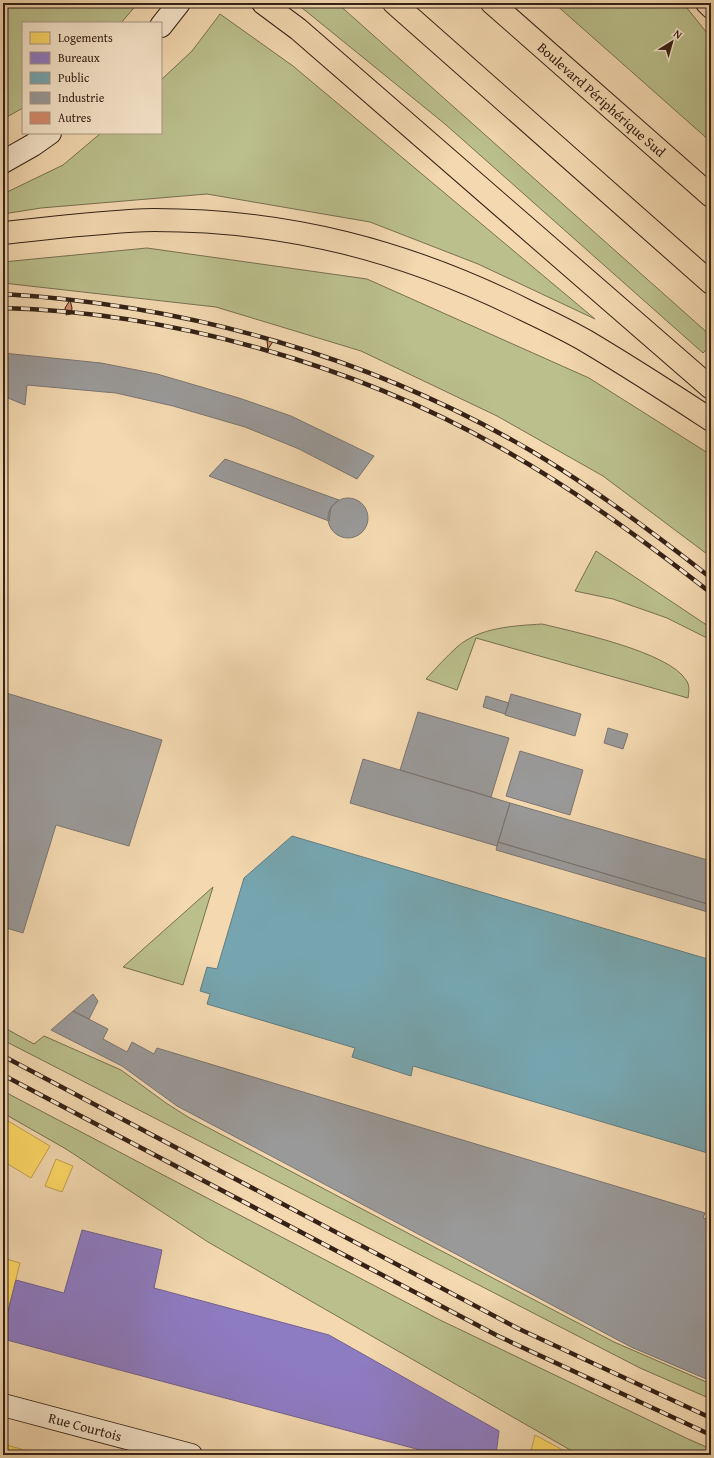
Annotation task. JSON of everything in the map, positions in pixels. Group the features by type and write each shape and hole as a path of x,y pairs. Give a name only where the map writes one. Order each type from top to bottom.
{"highway":[{"path":"263,3 298,29 711,388"},
{"path":"394,3 711,283"},
{"name":"Boulevard Périphérique Sud","path":"492,3 711,196"},
{"path":"707,3 711,7"},
{"path":"3,233 152,220 247,225 298,232 345,242 424,266 483,289 585,340 711,420"}],"street":[{"path":"162,25 179,3"},
{"path":"3,162 33,145 49,134"},
{"name":"Rue Courtois","path":"3,1405 191,1455"}],"green space":[{"path":"3,3 138,3 122,22 22,22 22,109 3,119"},
{"path":"296,3 337,3 711,336 711,345 703,353 445,124"},
{"path":"554,3 683,3 711,38 711,142"},
{"path":"220,14 293,66 595,319 478,264 370,222 207,194 41,208 3,214 3,194 63,165 100,134 162,134 162,79 192,51"},
{"path":"147,248 367,279 589,378 711,455 711,557 603,476 497,416 361,351 216,307 3,283 3,262"},
{"path":"596,551 711,628 711,640 667,618 613,599 575,591"},
{"path":"542,624 620,644 661,661 676,670 686,680 689,686 688,698 476,638 457,690 426,679 457,647 476,635 486,631 508,627"},
{"path":"213,887 183,985 123,967"},
{"path":"3,1027 34,1044 44,1036 121,1070 188,1117 614,1342 711,1384 711,1399 640,1368 3,1040"},
{"path":"3,1091 438,1319 711,1449 711,1455 579,1455 208,1242 66,1149 3,1113"}],"building: Logements":[{"path":"3,1118 50,1146 31,1178 3,1161"},
{"path":"56,1159 73,1166 62,1192 45,1186"},
{"path":"3,1258 20,1263 3,1331"},
{"path":"535,1435 572,1455 530,1455"},
{"path":"3,1444 42,1455 3,1455"}],"building: Bureaux":[{"path":"82,1230 162,1250 154,1288 329,1335 499,1431 496,1455 439,1455 3,1339 3,1331 16,1280 64,1293"}],"building: Public":[{"path":"292,836 711,960 711,1154 413,1066 411,1076 352,1057 355,1048 207,1004 210,994 200,991 207,967 217,969 244,878"}],"building: Industrie":[{"path":"3,353 101,363 157,374 239,398 291,416 374,456 357,479 299,449 245,427 173,406 116,393 27,385 25,405 3,396"},
{"path":"225,459 339,500 331,507 329,521 209,476"},
{"path":"348,498 359,501 365,507 368,518 365,529 359,535 348,538 337,535 331,529 328,518 331,507 337,501"},
{"path":"3,692 162,740 129,846 56,825 23,933 3,927"},
{"path":"511,694 581,714 575,736 505,715"},
{"path":"486,696 509,703 505,714 483,707"},
{"path":"418,712 509,738 491,797 400,770"},
{"path":"608,728 628,734 623,749 604,743"},
{"path":"520,751 583,770 570,815 506,796"},
{"path":"363,759 510,803 497,846 350,803"},
{"path":"510,803 711,861 711,905 498,842"},
{"path":"498,842 711,905 711,913 496,850"},
{"path":"93,994 98,1001 89,1019 73,1011"},
{"path":"73,1011 108,1029 103,1039 127,1052 132,1042 154,1054 157,1048 705,1213 703,1218 711,1220 711,1381 631,1347 177,1106 122,1066 51,1030"}],"building: Autres":[{"path":"70,300 72,308 71,314 66,315 65,308"},
{"path":"268,339 274,340 268,349 267,341"}],"railway":[{"path":"3,294 73,300 142,310 210,324 277,342 343,363 408,389 471,418 556,466 624,512 711,578"},
{"path":"3,308 66,312 131,320 195,332 259,348 322,368 384,391 443,418 527,463 608,516 711,593"},
{"path":"3,1056 517,1328 711,1418"},
{"path":"3,1075 498,1336 711,1435"}]}
